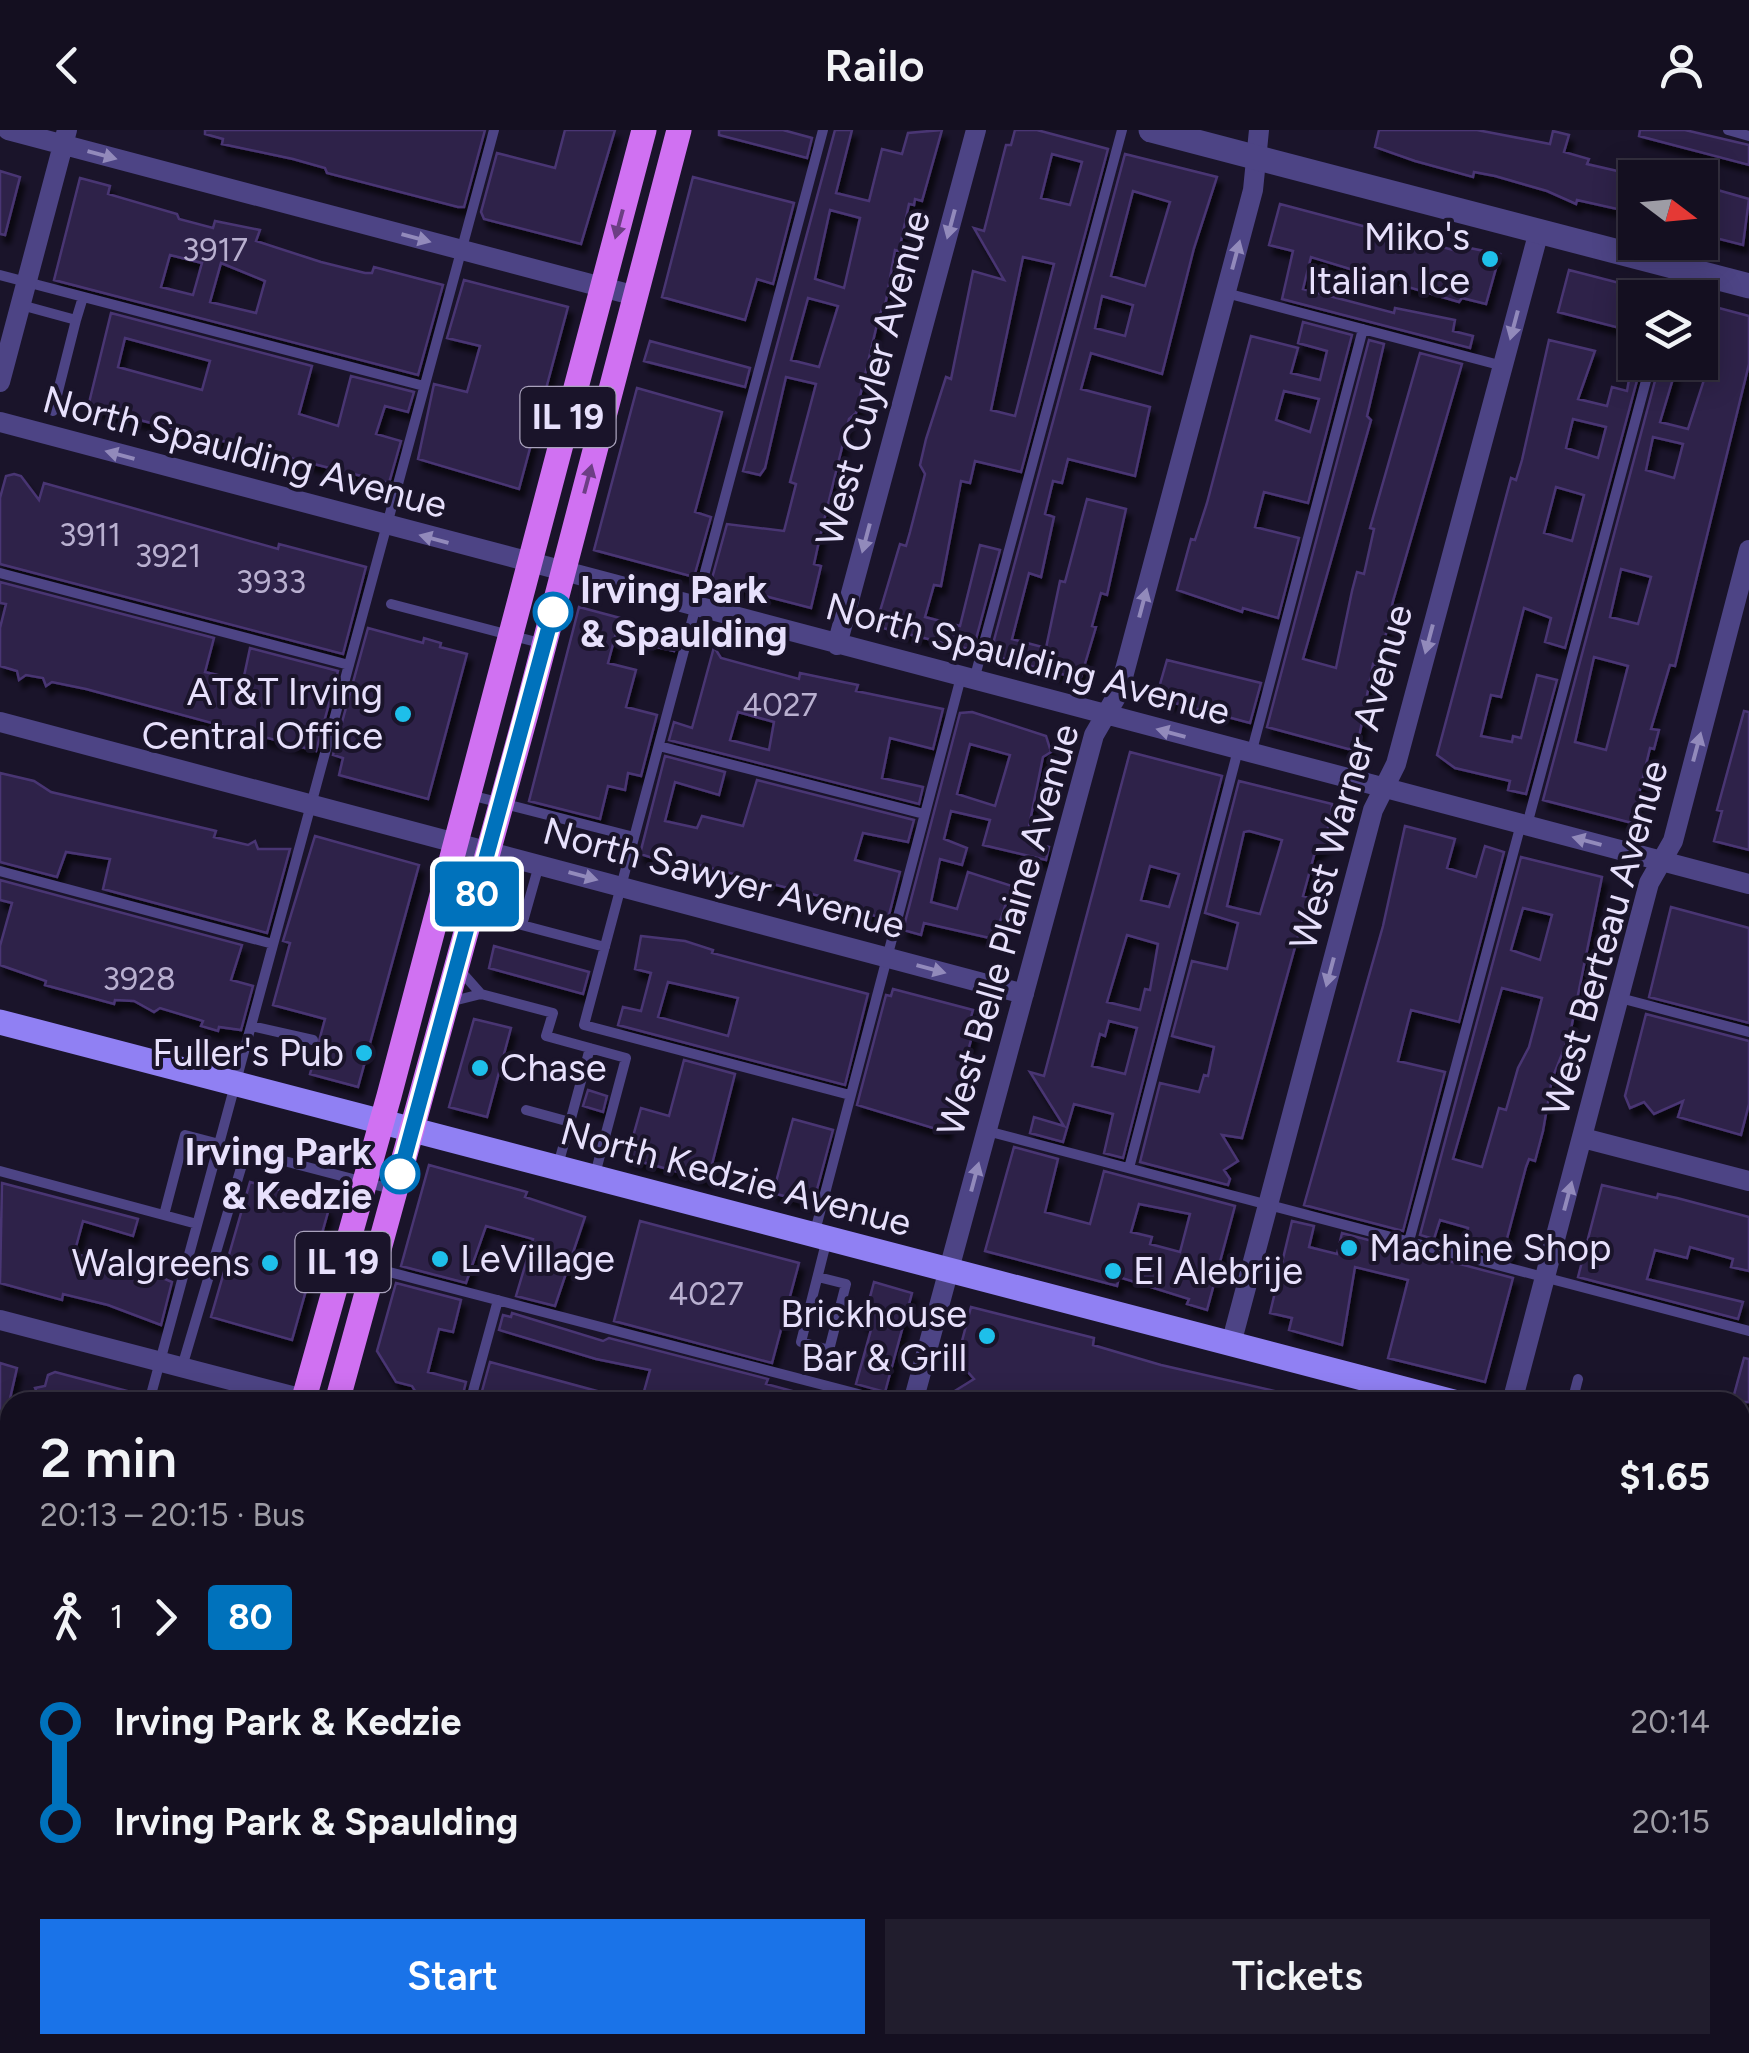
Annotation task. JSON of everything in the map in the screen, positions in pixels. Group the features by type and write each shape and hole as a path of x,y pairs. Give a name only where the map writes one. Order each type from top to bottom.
{"main road":[{"name":"IL 19","path":"310,1392 644,130"},
{"name":"IL 19","path":"340,1392 564,573 679,130"},
{"name":"North Kedzie Avenue","path":"0,1022 1416,1392"}],"street":[{"path":"8,130 65,137 636,296"},
{"name":"West Cuyler Avenue","path":"838,645 976,130"},
{"path":"1151,130 1749,286"},
{"name":"West Belle Plaine Avenue","path":"916,1392 1094,735 1118,697 1253,190 1258,130"},
{"path":"0,382 65,137"},
{"name":"West Warner Avenue","path":"1232,1344 1373,810 1396,764 1539,231"},
{"name":"North Spaulding Avenue","path":"0,422 1749,884"},
{"name":"West Berteau Avenue","path":"1515,1392 1652,876 1673,841 1749,550"},
{"name":"North Sawyer Avenue","path":"0,722 1024,994"},
{"path":"1583,1138 1749,1181"},
{"path":"0,1320 270,1392"}],"lane":[{"path":"152,1392 494,130"},
{"path":"823,130 584,1025 850,1095"},
{"path":"818,1277 846,1284 829,1350 802,1342 818,1277 820,1238 850,1095 924,814 967,679 1122,130"},
{"path":"1728,130 1749,136"},
{"path":"1674,280 1677,267"},
{"path":"0,275 424,386"},
{"path":"1225,293 1503,366"},
{"path":"52,410 83,297"},
{"path":"21,305 76,320"},
{"path":"1129,1168 1363,329"},
{"path":"1409,1241 1646,380"},
{"path":"0,573 349,665"},
{"path":"391,604 544,644"},
{"path":"659,746 924,814"},
{"path":"469,794 634,837"},
{"path":"522,924 539,865"},
{"path":"0,870 273,944"},
{"path":"440,903 605,947"},
{"path":"458,967 482,994"},
{"path":"448,1002 482,994 553,1013 546,1036 626,1058 593,1179"},
{"path":"1620,998 1749,1032"},
{"path":"251,1026 312,1040"},
{"path":"557,1169 590,1048"},
{"path":"526,1110 570,1122"},
{"path":"988,1130 1749,1331"},
{"path":"164,1214 186,1135 396,1190"},
{"path":"182,1368 246,1151"},
{"path":"0,1171 197,1224"},
{"path":"344,1260 851,1392"},
{"path":"473,1392 498,1300"},
{"path":"1575,1392 1578,1379"}],"building":[{"path":"205,130 485,130 464,207 458,207 327,173 325,168 293,159 222,144 223,139 205,134"},
{"path":"565,130 615,130 581,244 484,219 481,212 497,153 555,168"},
{"path":"719,130 783,130 812,138 807,158 719,135"},
{"path":"835,130 852,130 836,193 869,201 882,149 902,154 908,133 942,130 922,201 915,199 914,205 909,204 899,251 895,250 886,301 856,413 849,419 819,541 814,564 821,566 811,608 711,582 727,524 784,531 796,484 790,482 816,384 786,377 765,468 760,475 743,471","holes":["830,210 860,218 844,288 815,279","808,298 838,306 819,367 791,360"]},
{"path":"1015,130 1037,130 1108,149 1021,472 975,461 970,483 961,481 941,586 934,585 925,617 960,626 980,545 1000,550 973,650 883,628 885,620 878,618 900,544 906,546 910,532 925,474 920,465 926,439 946,377 951,379 973,271 1004,280 974,228 984,231 1006,145 1011,145","holes":["1052,154 1082,162 1070,205 1041,198","1023,257 1054,264 1015,416 991,410"]},
{"path":"1379,130 1477,130 1550,144 1553,131 1569,135 1564,152 1589,159 1587,164 1618,171 1618,209 1577,200 1576,204 1495,176 1474,172 1473,177 1375,147"},
{"path":"1640,130 1685,130 1749,145 1749,165 1639,136"},
{"path":"1125,154 1217,177 1194,248 1162,374 1091,353 1081,389 1150,407 1135,476 1068,459 1062,483 1053,481 1045,514 1054,517 1041,577 1029,573 1012,639 1046,648 1060,581 1065,582 1087,499 1126,509 1107,595 1101,593 1092,626 1096,627 1081,677 990,655","holes":["1133,191 1170,202 1145,286 1111,276","1102,296 1133,305 1125,336 1095,328"]},
{"path":"0,171 20,177 5,235 0,234"},
{"path":"693,177 794,203 773,284 757,279 745,320 662,297"},
{"path":"80,178 110,186 108,194 177,214 179,219 213,228 215,221 260,230 256,241 321,262 365,273 372,273 374,267 443,285 418,375 54,280","holes":["170,255 202,263 193,295 161,287","221,263 265,281 256,313 210,302"]},
{"path":"1718,190 1749,199 1743,245 1718,239"},
{"path":"1280,204 1457,251 1459,246 1500,254 1486,304 1462,298 1459,302 1401,285 1403,280 1373,276 1311,257 1303,289 1394,313 1395,308 1455,320 1453,331 1473,336 1470,348 1282,299 1293,251 1269,245"},
{"path":"1569,270 1618,283 1618,328 1558,312"},
{"path":"464,280 568,307 519,489 418,459 434,384 467,392 480,346 447,338"},
{"path":"1718,308 1749,316 1749,364 1675,666 1670,665 1651,729 1659,730 1654,749 1650,748 1632,823 1543,800 1655,380 1673,380 1660,422 1688,429 1704,380 1718,380","holes":["1653,437 1683,444 1674,478 1646,470","1621,569 1651,577 1638,624 1610,617","1594,657 1628,666 1606,750 1575,742"]},
{"path":"111,313 312,366 299,414 338,426 351,376 414,392 408,412 385,406 376,434 401,441 389,483 88,407","holes":["125,338 210,361 202,390 118,367"]},
{"path":"1303,322 1352,335 1308,503 1264,492 1255,527 1299,538 1278,618 1243,608 1242,612 1177,590 1191,539 1195,540 1207,503 1251,336 1298,348 1291,373 1320,380 1327,351 1298,343","holes":["1284,391 1319,399 1310,432 1276,420"]},
{"path":"1369,340 1384,344 1367,416 1371,420 1303,659 1336,668 1357,572 1364,574 1374,529 1370,528 1420,353 1462,364 1393,601 1379,666 1373,664 1357,748 1348,749 1267,727"},
{"path":"1549,340 1595,351 1578,399 1607,406 1612,387 1627,391 1629,380 1637,380 1565,648 1545,642 1551,618 1524,608 1501,697 1491,695 1481,736 1512,742 1513,736 1521,738 1537,675 1557,680 1526,794 1508,790 1510,781 1455,768 1437,755 1511,478 1516,480","holes":["1573,419 1606,427 1598,458 1566,448","1556,487 1584,495 1572,541 1544,533"]},
{"path":"650,341 750,368 745,387 644,361"},
{"path":"637,388 722,412 695,512 711,517 694,577 594,550"},
{"path":"6,476 21,476 39,500 44,483 278,549 279,544 366,567 343,654 0,564 0,498"},
{"path":"0,582 214,638 205,672 243,681 250,648 338,671 316,751 86,689 52,682 46,686 43,678 26,675 19,680 17,671 0,666 0,628 6,604 0,603"},
{"path":"579,607 620,618 608,663 636,670 626,707 657,715 641,776 628,773 625,790 608,786 600,819 529,801"},
{"path":"652,627 678,633 674,651 648,645"},
{"name":"AT&T Irving Central Office","path":"368,628 423,643 424,638 467,654 428,799 339,775 343,758 333,755"},
{"path":"714,647 721,658 799,679 800,673 858,685 856,691 943,709 933,749 890,738 882,778 923,787 919,804 669,740 674,722 692,728","holes":["738,712 774,722 769,750 730,740"]},
{"path":"1167,660 1261,683 1250,723 1156,698"},
{"path":"1744,711 1749,712 1749,850 1714,841 1722,811 1717,810"},
{"path":"972,712 1046,736 1051,752 1043,757 1026,841 1049,847 1046,860 983,845 990,820 951,811 944,839 967,848 962,865 940,859 931,902 957,909 968,872 1012,886 994,939 924,923 921,935 903,930 960,713","holes":["970,744 1010,755 995,806 957,794"]},
{"path":"1130,752 1222,776 1123,1158 1104,1153 1113,1114 1074,1104 1063,1142 1030,1133 1034,1117 1064,1126 1030,1072 1044,1076","holes":["1150,866 1179,874 1169,907 1141,900","1127,935 1158,944 1150,990 1145,989 1140,1010 1107,1002","1109,1021 1137,1028 1125,1074 1092,1066 1100,1034 1105,1036"]},
{"path":"665,756 725,772 719,795 675,782 665,821 697,828 702,816 743,826 757,780 914,820 908,842 863,833 855,860 900,872 888,919 834,906 835,900 679,860 678,866 640,854"},
{"path":"0,773 34,781 51,792 216,831 214,837 248,845 255,841 258,849 290,849 267,933 103,889 110,859 66,852 57,877 0,862"},
{"path":"1239,781 1332,804 1326,835 1330,842 1315,852 1303,896 1308,897 1302,922 1242,1138 1222,1135 1238,1161 1224,1170 1230,1179 1228,1185 1140,1162 1160,1083 1199,1092 1204,1075 1208,1076 1214,1047 1172,1036 1192,961 1227,969 1238,923 1205,913","holes":["1244,832 1282,840 1260,914 1227,906"]},
{"path":"1405,826 1455,839 1447,868 1476,877 1485,846 1504,852 1459,1022 1411,1010 1398,1061 1445,1072 1403,1231 1304,1205 1383,926"},
{"path":"315,836 419,865 358,1087 310,1074 325,1019 273,1005 290,943 283,941"},
{"path":"1521,857 1602,877 1570,1034 1552,1079 1535,1161 1529,1159 1526,1167 1505,1246 1513,1248 1510,1259 1464,1247 1468,1228 1440,1220 1434,1239 1420,1235","holes":["1523,908 1552,915 1540,960 1511,950","1502,988 1542,998 1529,1047 1518,1068 1506,1110 1499,1108 1482,1167 1453,1159"]},
{"path":"0,880 242,945 231,980 253,986 241,1030 219,1027 218,1031 201,1026 203,1021 160,1008 154,1012 134,1001 115,1000 114,1004 45,985 46,981 0,965 0,946 12,903 0,900"},
{"path":"1671,907 1749,928 1749,1023 1649,997"},
{"path":"641,936 685,941 713,950 712,953 868,994 845,1085 618,1025 623,1007 641,1011 651,973 635,969","holes":["668,982 738,998 728,1036 658,1017"]},
{"path":"494,946 589,972 583,994 489,968"},
{"path":"893,989 973,1010 971,1017 977,1018 946,1132 857,1105 886,995 891,996"},
{"path":"1646,1014 1749,1041 1749,1104 1741,1135 1678,1117 1683,1101 1654,1114 1644,1102 1630,1108 1625,1096"},
{"name":"Chase","path":"474,1019 511,1028 487,1117 449,1107"},
{"path":"684,1060 735,1074 708,1180 627,1158 641,1108 669,1116"},
{"path":"588,1090 607,1096 603,1112 583,1106"},
{"path":"793,1119 833,1130 813,1204 773,1193"},
{"path":"1014,1147 1058,1159 1045,1212 1090,1224 1104,1171 1235,1206 1207,1310 1187,1304 1189,1299 1119,1277 1117,1286 985,1251","holes":["1139,1204 1190,1214 1180,1252 1150,1244 1152,1237 1131,1232"]},
{"path":"429,1165 527,1192 525,1197 585,1217 555,1306 516,1296 533,1239 486,1226 466,1283 401,1266"},
{"name":"Walgreens","path":"250,1182 321,1201 328,1212 292,1340 211,1317"},
{"path":"2,1183 138,1219 133,1236 83,1221 74,1254 137,1267 172,1282 161,1325 108,1305 63,1294 62,1300 0,1283"},
{"path":"1602,1185 1657,1198 1658,1194 1677,1198 1749,1217 1749,1271 1731,1267 1733,1259 1690,1247 1687,1258 1655,1250 1647,1279 1743,1302 1738,1319 1578,1277"},
{"path":"640,1221 799,1263 772,1363 614,1321"},
{"path":"1292,1221 1314,1226 1309,1247 1337,1254 1342,1233 1513,1278 1485,1382 1388,1358 1408,1280 1355,1267 1342,1345 1289,1330 1292,1318 1270,1313"},
{"path":"874,1282 912,1293 885,1392 856,1384 872,1326 863,1323"},
{"path":"396,1283 461,1300 453,1332 439,1329 428,1372 466,1382 464,1392 416,1392 412,1386 396,1382 377,1351"},
{"path":"971,1307 1094,1338 1093,1345 1161,1365 1279,1392 953,1392 974,1379 957,1360"},
{"path":"512,1313 603,1341 609,1338 768,1379 766,1384 796,1392 644,1392 650,1370 596,1359 499,1330 503,1315 511,1317"},
{"path":"1744,1358 1749,1359 1749,1392 1735,1392"},
{"path":"490,1362 601,1392 482,1392"},
{"path":"0,1363 17,1368 12,1392 0,1392"},
{"path":"55,1372 131,1392 37,1392 35,1388 45,1386 48,1375"}],"bus line":[{"name":"80","path":"400,1174 553,612"}],"place":[{"name":"Miko's Italian Ice","path":"1490,259"},
{"name":"Irving Park & Spaulding","path":"553,612"},
{"name":"AT&T Irving Central Office","path":"403,714"},
{"name":"Fuller's Pub","path":"364,1053"},
{"name":"Chase","path":"480,1068"},
{"name":"Irving Park & Kedzie","path":"400,1174"},
{"name":"Machine Shop","path":"1349,1248"},
{"name":"LeVillage","path":"440,1259"},
{"name":"Walgreens","path":"270,1263"},
{"name":"El Alebrije","path":"1113,1271"},
{"name":"Brickhouse Bar & Grill","path":"987,1336"}]}
